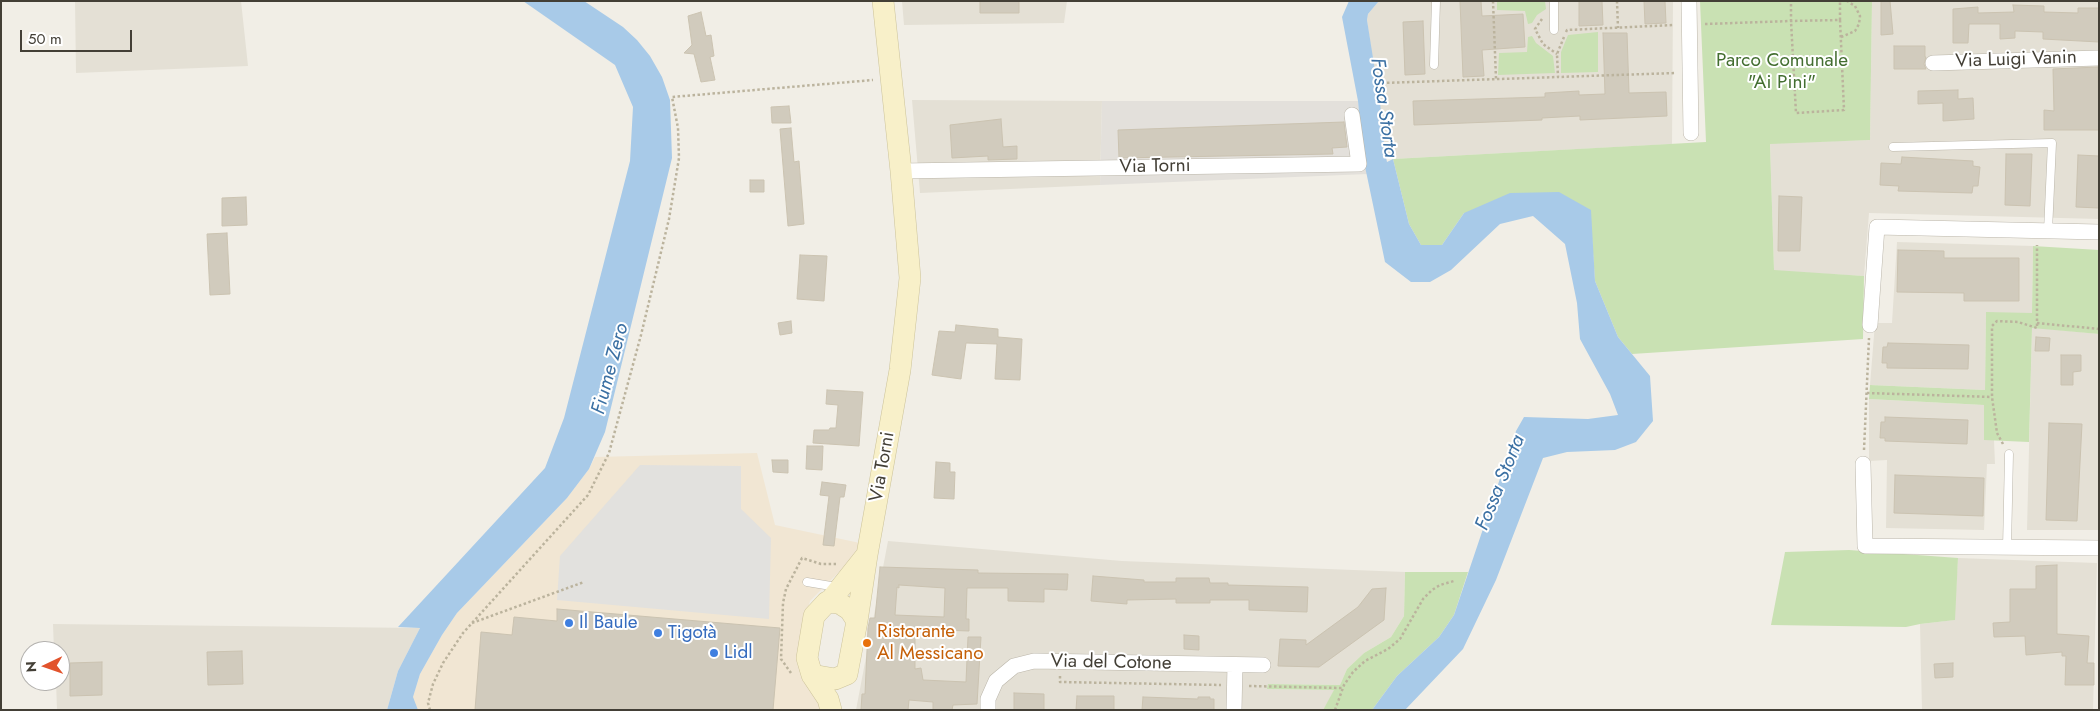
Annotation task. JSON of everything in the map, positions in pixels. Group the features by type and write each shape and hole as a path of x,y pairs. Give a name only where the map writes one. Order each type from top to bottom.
{"main road":[{"name":"Via Torni","path":"840,710 848,674 900,370 910,278 901,170 883,1"},
{"name":"Via Torni","path":"831,710 828,699 802,674 807,658 814,616 835,595 867,555"},
{"path":"835,595 840,603 850,610 857,621"},
{"path":"802,674 828,679 848,674"}],"street":[{"path":"1689,1 1691,133"},
{"name":"Via Luigi Vanin","path":"1933,63 2099,58"},
{"name":"Via Torni","path":"901,170 1358,164 1352,115"},
{"path":"1870,326 1878,227 2099,232"},
{"path":"1863,464 1865,546 2099,548"},
{"name":"Via del Cotone","path":"988,710 988,699 996,681 1014,666 1034,662 1263,665"},
{"path":"1234,710 1236,665"}],"lane":[{"path":"1434,65 1436,1"},
{"path":"1554,1 1554,30"},
{"path":"1894,147 2052,143 2042,231"},
{"path":"2007,548 2009,454"},
{"path":"807,582 835,595"}],"path":[{"path":"1493,1 1496,79"},
{"path":"1617,1 1618,28"},
{"path":"1790,1 1796,113 1844,110 1840,1"},
{"path":"1841,37 1855,31 1860,16 1855,6 1847,1"},
{"path":"1558,77 1557,54 1566,30 1840,20"},
{"path":"1382,82 1690,73"},
{"path":"430,710 428,703 432,684 443,663 471,623 588,495 609,453 641,335 669,219 679,158 678,128 672,98 880,80"},
{"path":"2009,454 1997,433 1992,397 1992,326 1997,321 2018,322 2037,328 2042,231"},
{"path":"2037,323 2099,329"},
{"path":"1863,464 1870,326"},
{"path":"1866,392 1992,397"},
{"path":"802,674 781,659 783,603 786,589 802,558 821,564 838,564"},
{"path":"1335,710 1342,688 1353,672 1365,662 1388,650 1400,639 1428,594 1440,585 1454,581"},
{"path":"471,623 584,582"},
{"path":"1060,670 1060,682 1342,688"}],"shaded area":[{"path":"75,1 241,1 248,66 76,73"},
{"path":"902,1 1067,1 1064,23 904,25"},
{"path":"1379,1 1673,1 1672,144 1393,159 1385,153 1367,20 1368,14"},
{"path":"1872,1 2099,1 2099,219 1869,213 1864,276 1774,271 1770,143 1870,140"},
{"path":"912,100 1102,101 1100,185 920,193"},
{"path":"1102,101 1358,101 1363,157 1368,174 1100,185"},
{"path":"1897,242 2033,246 2032,313 1986,313 1985,390 1870,385 1875,323 1892,323"},
{"path":"2032,327 2099,334 2098,530 2027,530"},
{"path":"1869,399 1984,405 1984,439 1994,440 1995,464 1987,464 1984,530 1886,528 1887,460 1869,461"},
{"path":"757,453 775,525 860,543 853,558 810,601 797,656 822,710 409,710 420,674 457,613 567,498 589,469 595,457"},
{"path":"640,465 741,466 741,509 771,538 769,619 557,600 560,556"},
{"path":"888,541 1122,561 1405,572 1404,616 1391,637 1364,653 1347,669 1340,685 1268,684 1268,689 1335,690 1323,710 856,710"},
{"path":"1958,558 2097,563 2093,710 1922,710 1920,624 1954,620"},
{"path":"53,624 420,628 398,671 387,710 57,710 56,691 70,691 70,641 54,641"}],"green space":[{"path":"1497,1 1545,1 1546,9 1537,15 1532,23 1528,24 1525,11 1497,10"},
{"name":"Parco Comunale \"Ai Pini\"","path":"1700,1 1872,1 1870,140 1770,144 1774,270 1864,276 1863,339 1632,354 1618,337 1595,281 1590,210 1464,213 1442,245 1421,245 1409,224 1393,159 1706,142"},
{"path":"1598,32 1598,72 1561,73 1561,52 1568,35"},
{"path":"1532,36 1536,43 1553,56 1555,73 1498,75 1499,53 1527,52 1528,37"},
{"path":"2033,246 2099,250 2099,334 2032,328 2029,442 1984,440 1984,405 1869,399 1870,385 1985,390 1986,312 2032,313"},
{"path":"1849,550 1958,558 1955,620 1906,627 1771,625 1785,552"},
{"path":"1405,572 1468,572 1454,615 1439,637 1397,676 1372,710 1323,710 1334,690 1267,689 1268,684 1340,685 1347,669 1364,653 1391,637 1404,616"}],"water":[{"name":"Fiume Zero","path":"523,1 584,1 623,27 637,40 650,56 662,77 670,100 672,158 605,432 589,469 567,498 457,613 420,674 413,697 418,710 387,710 398,671 420,628 398,627 545,468 564,418 630,161 633,107 615,65"},
{"name":"Fossa Storta","path":"1349,1 1379,1 1368,14 1367,20 1380,102 1385,153 1387,162 1393,159 1409,224 1421,245 1442,245 1464,213 1510,193 1559,192 1591,210 1595,281 1618,337 1650,376 1653,421 1636,442 1615,450 1567,452 1543,458 1496,580 1463,649 1405,710 1372,710 1397,676 1439,637 1454,615 1516,431 1524,417 1588,419 1618,415 1610,394 1580,339 1577,303 1565,244 1533,216 1500,224 1451,270 1430,282 1411,282 1385,262 1363,157 1358,101 1342,17"}],"building":[{"path":"980,1 1019,1 1019,13 980,13"},
{"path":"1460,1 1481,1 1482,16 1523,14 1525,47 1482,50 1484,76 1463,77"},
{"path":"1579,1 1602,1 1603,25 1579,26"},
{"path":"1644,1 1665,1 1666,23 1645,24"},
{"path":"1881,1 1890,1 1893,34 1881,35"},
{"path":"2013,5 2044,6 2044,12 2078,13 2078,8 2099,8 2099,42 2043,39 2043,32 2015,31 2015,38 2000,39 2000,24 1969,24 1968,43 1953,43 1953,9 1978,7 1978,13 2014,12"},
{"path":"701,12 706,36 711,35 714,56 710,57 715,80 701,82 694,54 684,53 692,45 688,16"},
{"path":"1423,21 1425,74 1405,75 1403,22"},
{"path":"1603,33 1627,33 1629,93 1666,92 1667,116 1580,120 1580,116 1542,118 1542,120 1414,125 1413,101 1545,97 1545,93 1579,91 1579,95 1605,94"},
{"path":"1894,46 1925,46 1926,57 1924,64 1926,69 1894,69"},
{"path":"2098,67 2099,130 2044,130 2044,110 2054,111 2053,69"},
{"path":"1958,90 1958,99 1973,98 1974,119 1943,121 1943,103 1918,104 1918,91"},
{"path":"789,106 791,123 772,123 771,107"},
{"path":"1001,119 1003,147 1017,146 1017,159 988,160 988,156 952,158 950,125"},
{"path":"1344,122 1347,147 1332,148 1333,154 1119,158 1118,130"},
{"path":"791,128 794,162 799,161 804,224 788,226 780,129"},
{"path":"2006,154 2032,154 2030,206 2005,205"},
{"path":"2078,155 2099,156 2099,208 2076,207"},
{"path":"1902,157 1973,161 1973,166 1980,167 1978,186 1973,186 1972,193 1898,191 1899,186 1880,185 1881,163 1901,164"},
{"path":"750,180 764,180 764,192 750,192"},
{"path":"1779,196 1802,197 1800,251 1778,251"},
{"path":"246,197 247,225 222,226 222,198"},
{"path":"227,233 230,294 210,295 207,234"},
{"path":"1898,250 1944,251 1944,258 2019,258 2019,301 1964,301 1964,293 1897,292"},
{"path":"800,255 827,256 824,301 797,299"},
{"path":"791,321 792,333 780,335 778,323"},
{"path":"956,325 998,329 998,337 1022,339 1020,380 995,379 997,344 966,343 961,379 932,375 939,331 955,332"},
{"path":"2036,337 2050,338 2049,351 2035,351"},
{"path":"1888,343 1969,345 1968,369 1887,368 1887,363 1882,363 1883,347 1887,347"},
{"path":"2061,355 2081,355 2081,371 2073,372 2073,385 2061,385"},
{"path":"827,390 863,392 859,446 813,443 814,430 836,428 838,405 826,404"},
{"path":"1885,417 1968,420 1967,444 1885,441 1885,438 1880,438 1881,422 1885,422"},
{"path":"2049,423 2082,424 2077,521 2046,520"},
{"path":"807,446 823,446 822,470 806,469"},
{"path":"772,460 788,460 788,473 773,472"},
{"path":"936,462 950,463 950,472 955,472 954,499 934,498"},
{"path":"1895,475 1984,478 1983,516 1894,513"},
{"path":"822,482 846,485 844,497 840,497 834,546 823,545 829,496 820,495"},
{"path":"2057,565 2057,634 2089,636 2087,663 2094,663 2094,685 2065,685 2066,656 2062,656 2062,652 2026,655 2025,636 1994,637 1993,623 2010,622 2010,589 2036,589 2036,566"},
{"path":"880,567 978,570 978,573 1068,574 1067,590 1044,589 1044,602 1008,601 1008,588 967,588 966,619 969,619 969,631 915,629 915,669 921,668 923,680 966,682 968,637 981,637 977,704 953,705 952,710 933,710 933,702 909,700 908,710 861,710 862,694 865,694 868,628 870,618 875,618","holes":["899,585 945,588 944,617 895,615 897,587 899,588"]},
{"path":"1093,576 1144,580 1144,582 1176,582 1176,578 1209,578 1210,583 1228,583 1228,585 1308,587 1307,612 1249,610 1249,600 1210,600 1210,603 1176,603 1176,599 1127,600 1127,604 1091,601"},
{"path":"1386,588 1384,620 1319,667 1278,666 1280,639 1306,640 1306,645 1358,607 1372,589"},
{"path":"557,609 780,628 773,710 475,710 481,632 512,635 514,617 557,621"},
{"path":"1184,635 1199,636 1199,650 1184,649"},
{"path":"242,651 243,684 208,685 207,652"},
{"path":"102,662 102,695 70,696 70,663"},
{"path":"1953,663 1953,677 1935,678 1934,664"},
{"path":"1014,693 1044,694 1044,710 1014,710"},
{"path":"1077,696 1114,696 1114,710 1076,710"},
{"path":"1143,697 1198,699 1198,697 1210,697 1210,699 1214,699 1214,710 1142,710"}],"place":[{"name":"Il Baule","path":"569,623"},
{"name":"Tigotà","path":"658,633"},
{"name":"Ristorante Al Messicano","path":"867,643"},
{"name":"Lidl","path":"714,653"}]}
